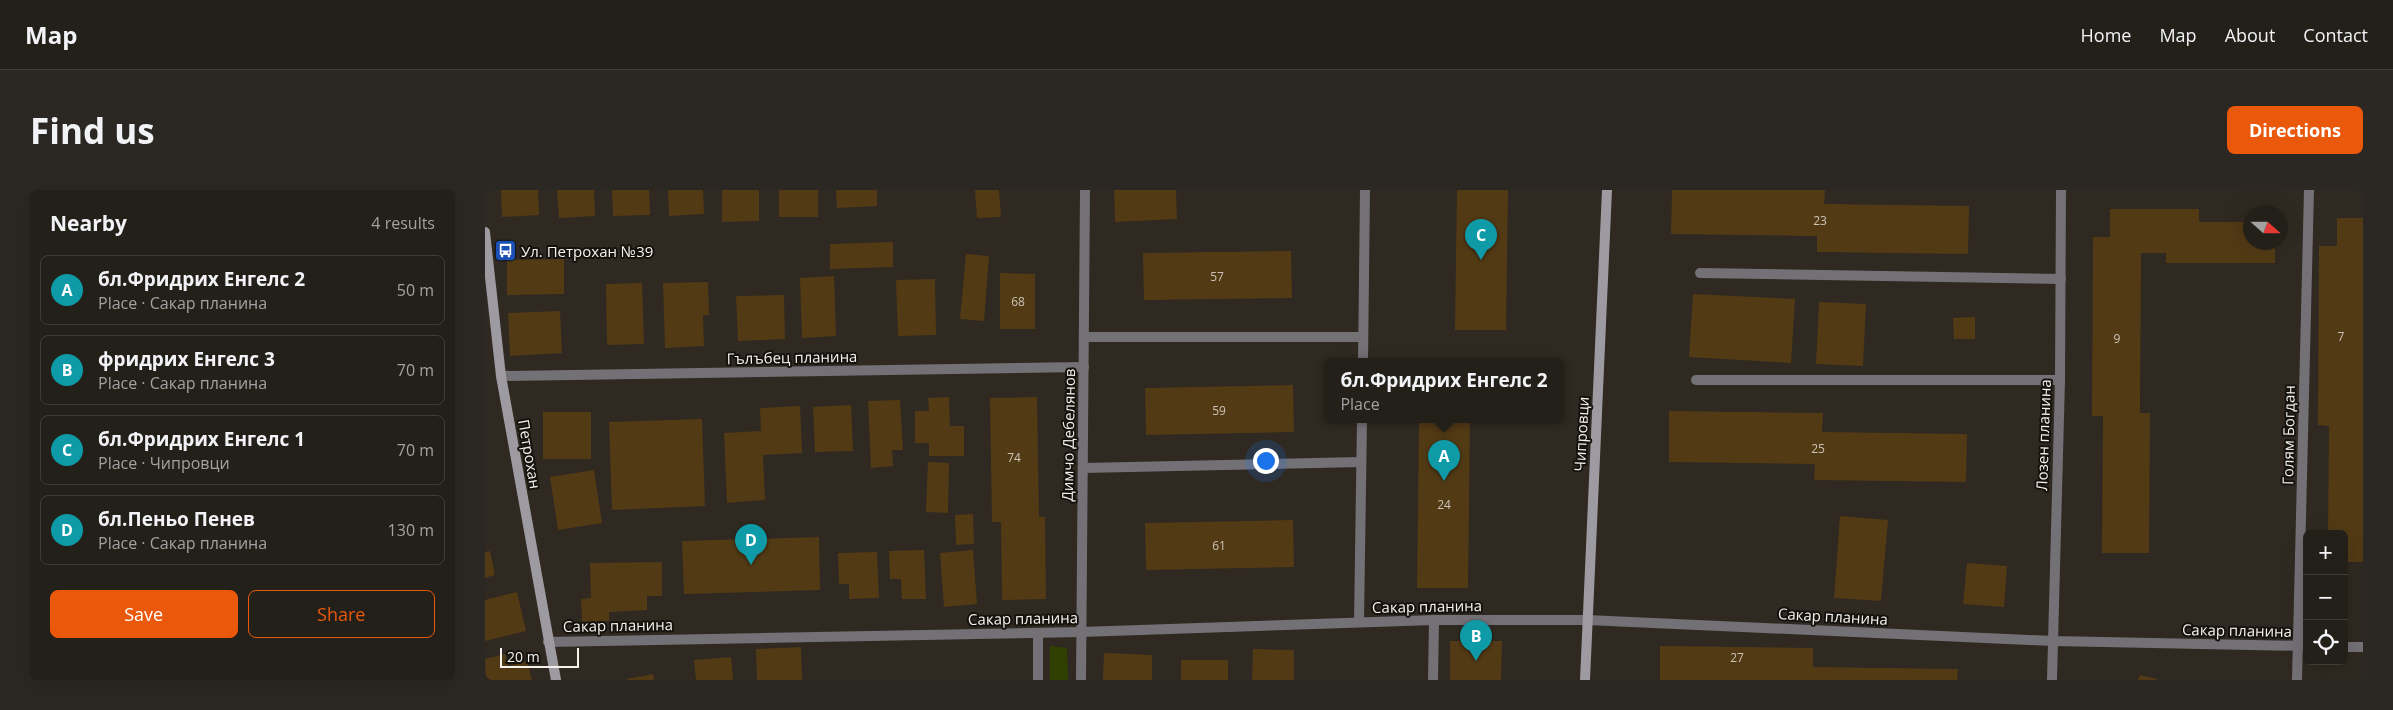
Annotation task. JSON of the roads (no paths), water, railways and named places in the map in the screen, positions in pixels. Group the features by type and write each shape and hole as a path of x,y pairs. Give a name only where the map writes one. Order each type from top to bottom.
{"main road":[{"name":"Чипровци","path":"1585,680 1607,190"},
{"name":"Петрохан","path":"485,232 501,376 556,680"}],"street":[{"name":"Димчо Дебелянов","path":"1081,680 1085,190"},
{"path":"1363,358 1365,190"},
{"name":"Лозен планина","path":"2052,680 2060,380 2061,190"},
{"name":"Голям Богдан","path":"2297,680 2302,646 2309,190"},
{"path":"1700,273 2061,279"},
{"path":"1085,337 1363,337"},
{"name":"Гълъбец планина","path":"501,376 1084,367"},
{"path":"1696,380 2060,380"},
{"path":"1359,622 1362,423"},
{"path":"1083,468 1361,462"},
{"path":"1433,680 1434,620"},
{"name":"Сакар планина","path":"548,642 1081,632 1434,620 1587,620 2053,641 2302,646"},
{"path":"1038,633 1039,680"},
{"path":"2348,647 2363,647"}],"place":[{"name":"Ул. Петрохан №39","path":"505,251"},
{"name":"бл.Фридрих Енгелс 1","path":"1481,260"},
{"name":"бл.Фридрих Енгелс 2","path":"1444,481"},
{"name":"бл.Пеньо Пенев","path":"751,565"},
{"name":"фридрих Енгелс 3","path":"1476,661"}]}
